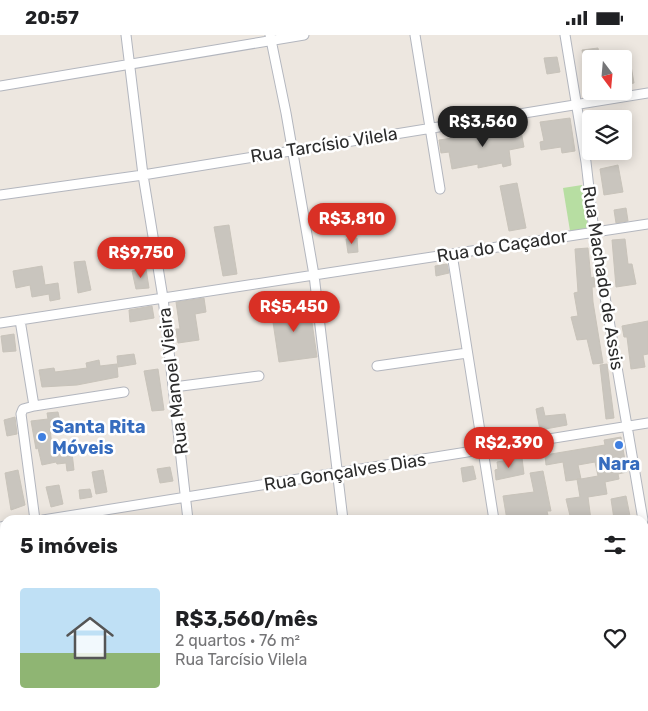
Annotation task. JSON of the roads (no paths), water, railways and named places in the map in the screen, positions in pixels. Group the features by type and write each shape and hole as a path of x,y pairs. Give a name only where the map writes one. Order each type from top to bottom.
{"street":[{"name":"Rua Manoel Vieira","path":"126,35 143,175 163,298 188,515"},
{"path":"0,86 271,38 304,35"},
{"path":"415,35 440,189"},
{"name":"Rua Machado de Assis","path":"565,35 577,105 594,232 642,515"},
{"path":"271,38 314,275 342,515"},
{"name":"Rua Tarcísio Vilela","path":"0,195 143,175 648,93"},
{"name":"Rua do Caçador","path":"0,323 648,224"},
{"path":"452,254 493,515"},
{"path":"20,320 34,405"},
{"path":"377,366 467,353"},
{"path":"174,387 260,376"},
{"path":"34,515 21,414 23,409 34,405 124,392"},
{"name":"Rua Gonçalves Dias","path":"74,515 648,423"}],"place":[{"name":"Santa Rita Móveis","path":"42,437"},
{"name":"Nara","path":"619,445"}]}
